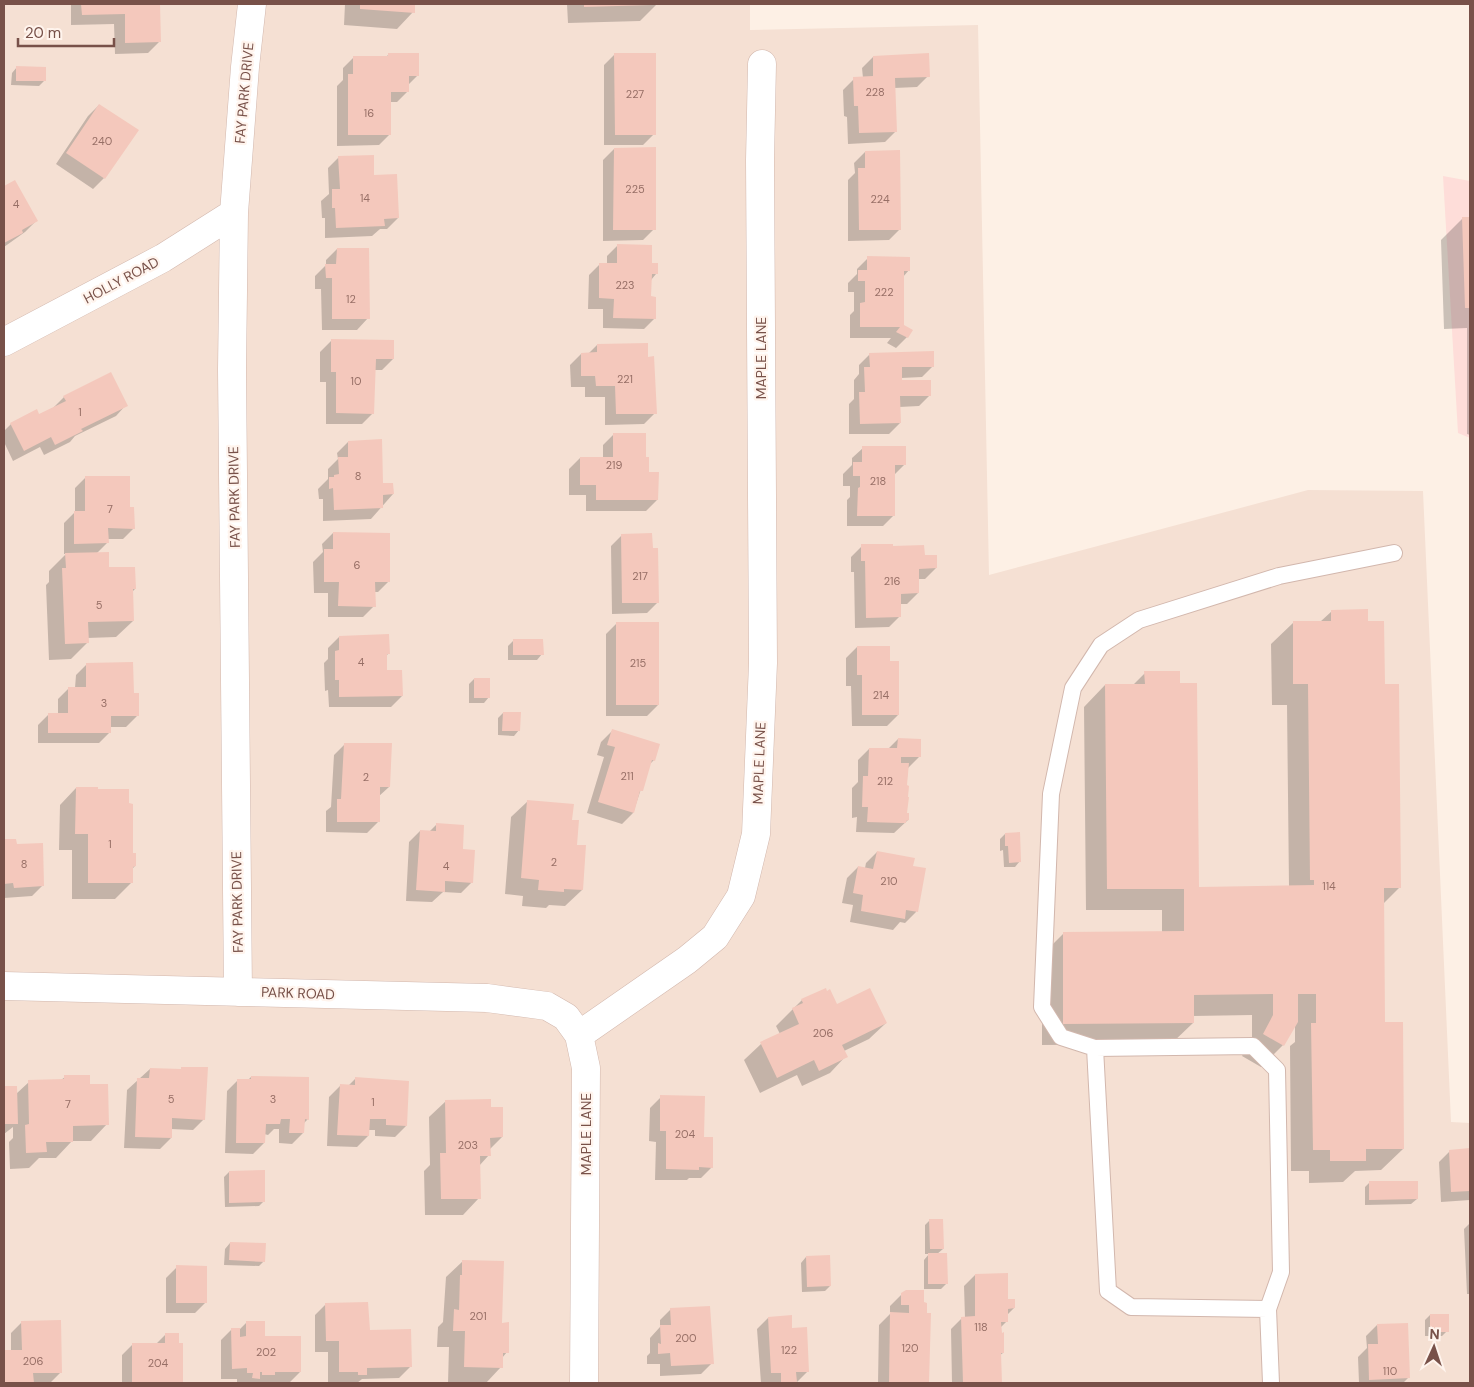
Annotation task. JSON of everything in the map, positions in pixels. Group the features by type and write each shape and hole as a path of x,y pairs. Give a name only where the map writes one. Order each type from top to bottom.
{"street":[{"name":"FAY PARK DRIVE","path":"238,992 232,380 234,213 252,4"},
{"name":"MAPLE LANE","path":"584,1383 586,1068 579,1035 688,960 715,937 740,896 756,834 762,662 760,160 762,64"},
{"name":"HOLLY ROAD","path":"4,342 163,258 234,213"},
{"name":"PARK ROAD","path":"4,986 487,998 547,1006 566,1017 579,1035"}],"lane":[{"path":"1271,1383 1268,1309 1281,1272 1277,1070 1254,1046 1095,1048 1061,1037 1042,1007 1051,794 1073,688 1101,645 1139,620 1279,576 1394,553"},
{"path":"1095,1048 1108,1291 1132,1308 1268,1309"}],"shaded area":[{"path":"4,4 750,4 750,30 978,25 989,575 1308,490 1423,491 1451,1122 1470,1123 1470,1383 4,1383"},
{"path":"1443,176 1470,181 1470,438 1458,433"}],"building":[{"path":"81,4 160,4 161,42 125,43 125,14 82,15"},
{"path":"360,4 415,4 415,13 360,9"},
{"path":"584,4 651,4 651,5 584,7"},
{"path":"388,53 419,53 419,76 409,76 409,92 391,92 391,135 348,135 348,74 353,74 353,56 388,56"},
{"path":"614,53 656,53 656,135 615,135"},
{"path":"929,53 930,77 895,78 897,132 859,133 858,106 854,106 853,77 873,76 873,56"},
{"path":"16,66 46,67 46,81 16,81"},
{"path":"99,104 139,130 105,179 66,153"},
{"path":"656,147 656,230 613,230 614,148"},
{"path":"900,150 901,230 859,230 858,168 865,168 865,151"},
{"path":"374,155 374,175 397,174 399,218 384,219 385,226 336,228 335,208 332,208 332,189 340,189 338,156"},
{"path":"15,180 38,221 22,230 23,233 4,243 4,186"},
{"path":"1462,217 1470,217 1470,308 1465,308"},
{"path":"617,244 652,245 652,263 658,263 658,274 652,274 651,296 656,297 656,319 613,318 614,299 599,298 599,263 617,263"},
{"path":"337,248 369,248 370,319 332,319 332,278 326,278 325,264 336,264"},
{"path":"867,256 910,257 910,271 904,271 904,325 913,330 908,338 896,332 900,327 860,327 860,303 865,302 865,281 858,281 858,270 867,270"},
{"path":"331,339 394,340 394,359 376,359 374,414 336,413 336,372 331,372"},
{"path":"648,343 648,357 654,356 657,414 616,414 615,386 596,386 595,376 581,376 581,353 597,352 597,344"},
{"path":"934,351 934,367 902,367 902,380 931,380 931,396 900,396 901,423 860,424 859,392 865,392 864,367 870,367 869,353"},
{"path":"111,372 128,406 81,429 83,431 55,445 51,437 24,451 10,423 37,409 39,414 66,401 63,396"},
{"path":"613,433 646,433 646,457 649,457 649,472 659,472 658,500 596,500 596,485 580,485 580,457 613,457"},
{"path":"382,439 383,483 393,483 394,494 383,495 383,508 334,510 333,488 329,489 329,477 339,474 338,457 348,457 348,441"},
{"path":"862,446 906,446 906,465 895,465 895,516 857,516 860,476 853,476 853,462 862,462"},
{"path":"85,476 130,476 130,507 134,507 135,529 108,528 109,543 74,544 74,511 85,511"},
{"path":"333,532 390,533 390,582 375,582 376,607 338,606 339,582 324,582 324,549 333,549"},
{"path":"652,533 653,548 658,548 659,603 622,603 621,534"},
{"path":"861,544 924,545 925,555 937,555 937,568 919,569 919,593 901,594 901,617 866,618 865,561 861,561"},
{"path":"109,552 109,567 135,567 136,589 133,589 134,621 88,622 89,643 65,644 62,568 66,568 65,553"},
{"path":"1368,609 1368,621 1384,621 1385,684 1399,684 1401,888 1384,888 1385,1022 1403,1022 1404,1149 1366,1149 1366,1161 1330,1161 1330,1150 1313,1150 1311,1023 1316,1023 1316,994 1298,994 1298,1022 1284,1046 1263,1034 1273,1015 1273,994 1194,995 1194,1023 1063,1024 1063,932 1184,931 1184,889 1107,889 1105,684 1145,684 1144,671 1180,671 1180,683 1197,683 1199,887 1314,885 1314,880 1310,880 1308,684 1293,684 1293,621 1331,621 1331,610"},
{"path":"616,622 659,622 659,705 616,705"},
{"path":"389,634 390,654 387,654 387,670 402,670 403,696 339,697 339,680 335,680 335,651 339,650 339,636"},
{"path":"513,639 543,639 544,655 513,655"},
{"path":"857,646 890,646 890,661 899,661 899,715 862,715 862,675 857,675"},
{"path":"133,662 134,693 139,693 139,716 111,716 111,733 48,733 48,713 68,713 68,687 86,687 86,663"},
{"path":"474,678 490,678 490,698 474,698"},
{"path":"503,712 521,712 520,731 502,731"},
{"path":"612,729 660,744 655,761 652,760 643,791 640,791 634,813 598,802 615,747 607,745"},
{"path":"898,738 921,739 921,757 901,757 901,763 909,763 907,813 909,813 909,820 906,823 867,822 868,807 862,807 863,776 868,776 869,748 897,748"},
{"path":"344,743 392,743 390,787 380,787 380,822 337,822 337,799 341,799"},
{"path":"76,787 129,789 129,803 133,804 133,853 136,853 136,866 133,867 133,883 88,883 88,834 75,834"},
{"path":"527,800 574,804 572,820 579,820 577,845 586,845 583,890 564,889 564,892 538,890 539,880 521,878"},
{"path":"436,823 464,825 463,849 475,850 473,883 445,881 445,892 416,890 420,830 436,831"},
{"path":"1020,832 1021,862 1009,863 1008,846 1005,846 1005,833"},
{"path":"4,839 16,839 17,844 43,843 44,886 14,888 13,883 4,884"},
{"path":"877,851 915,858 913,866 926,868 918,912 906,910 905,919 861,911 863,895 853,893 858,866 873,869"},
{"path":"826,988 827,991 830,989 837,1004 870,988 887,1023 842,1045 848,1057 819,1071 814,1060 777,1078 760,1042 799,1024 792,1008 803,1003 801,999"},
{"path":"181,1067 208,1067 205,1120 172,1118 172,1138 135,1137 137,1078 149,1078 150,1068 181,1069"},
{"path":"64,1075 90,1075 90,1084 108,1084 109,1125 73,1126 73,1142 46,1142 47,1152 26,1153 25,1125 29,1124 28,1080 64,1079"},
{"path":"251,1076 309,1077 309,1120 305,1119 304,1133 289,1133 290,1119 281,1119 280,1124 266,1124 265,1143 236,1143 237,1079 251,1079"},
{"path":"355,1077 409,1081 407,1126 386,1125 386,1119 370,1119 369,1136 337,1135 340,1084 355,1085"},
{"path":"4,1086 17,1086 18,1124 4,1124"},
{"path":"660,1095 705,1096 704,1137 713,1137 713,1168 699,1167 699,1170 666,1169 666,1131 660,1131"},
{"path":"491,1099 491,1107 503,1107 503,1137 490,1138 491,1156 480,1156 481,1199 441,1199 440,1153 446,1153 445,1100"},
{"path":"1470,1148 1470,1191 1451,1192 1449,1150"},
{"path":"265,1170 265,1202 229,1203 229,1171"},
{"path":"1369,1181 1418,1181 1418,1199 1369,1200"},
{"path":"929,1219 943,1219 944,1249 930,1249"},
{"path":"230,1242 266,1243 265,1262 229,1260"},
{"path":"928,1253 947,1253 948,1284 928,1284"},
{"path":"830,1255 831,1286 807,1287 806,1256"},
{"path":"462,1260 504,1261 502,1323 509,1322 509,1353 503,1353 503,1368 464,1367 465,1331 453,1331 454,1309 459,1310"},
{"path":"176,1265 207,1266 207,1303 176,1303"},
{"path":"1008,1273 1008,1299 1015,1299 1015,1308 1008,1309 1008,1322 1001,1322 1002,1333 1004,1332 1004,1353 1001,1353 1002,1383 963,1383 961,1317 975,1316 975,1274"},
{"path":"906,1290 924,1290 924,1302 927,1303 927,1313 931,1313 929,1383 889,1383 890,1312 909,1313 909,1305 901,1305 901,1293"},
{"path":"368,1302 370,1330 411,1329 412,1367 367,1368 367,1375 358,1375 358,1372 339,1372 339,1341 326,1341 325,1303"},
{"path":"710,1306 714,1364 671,1366 670,1353 658,1354 658,1343 661,1344 660,1325 671,1325 670,1308"},
{"path":"1430,1314 1449,1314 1449,1332 1430,1332"},
{"path":"792,1315 792,1328 807,1327 809,1372 796,1372 797,1382 781,1383 781,1373 771,1373 768,1317"},
{"path":"61,1320 62,1373 33,1373 34,1383 4,1383 4,1350 22,1350 21,1321"},
{"path":"246,1321 265,1321 265,1336 301,1336 301,1372 275,1372 275,1375 262,1375 262,1372 260,1372 260,1379 252,1378 253,1373 247,1373 247,1368 232,1369 231,1328 240,1328 240,1337 246,1336"},
{"path":"1408,1323 1410,1378 1369,1380 1368,1344 1378,1344 1377,1324"},
{"path":"165,1333 179,1333 179,1343 183,1343 183,1383 132,1383 132,1343 165,1343"}]}
